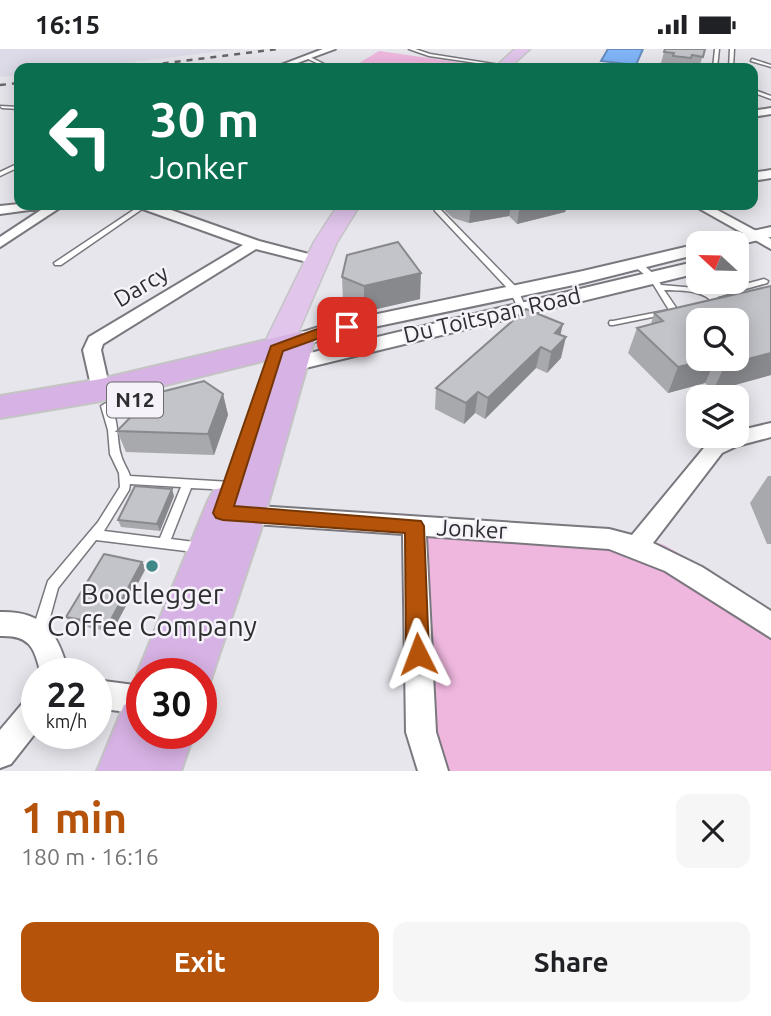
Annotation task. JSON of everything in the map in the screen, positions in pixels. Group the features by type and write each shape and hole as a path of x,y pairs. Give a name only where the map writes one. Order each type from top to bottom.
{"highway":[{"name":"Du Toitspan Road","path":"0,429 103,398 285,356"},
{"path":"168,658 227,516 285,356"},
{"name":"Du Toitspan Road","path":"0,407 103,398"},
{"path":"194,658 227,516"},
{"path":"123,771 132,749"},
{"path":"155,771 163,749"}],"main road":[{"path":"507,63 523,49"},
{"path":"285,356 284,326 298,306 315,260 346,210"}],"street":[{"path":"291,63 331,49"},
{"path":"0,243 50,210"},
{"path":"159,210 254,244 315,260"},
{"path":"710,210 762,234 771,247 749,253"},
{"name":"Darcy","path":"103,398 92,350 96,341 254,244"},
{"name":"Du Toitspan Road","path":"285,356 518,299 686,252"},
{"name":"Du Toitspan Road","path":"518,299 656,283 686,272"},
{"path":"637,546 715,448 731,439 771,430"},
{"name":"Jonker","path":"227,516 592,536 637,546 680,566 771,626"},
{"path":"414,526 421,732 432,771"},
{"path":"0,624 16,622 39,632 51,658"},
{"path":"0,753 21,727"}],"lane":[{"path":"411,49 429,55 478,63"},
{"path":"716,63 717,49"},
{"path":"307,57 322,63"},
{"path":"716,60 726,63"},
{"path":"752,61 771,66"},
{"path":"58,263 138,210"},
{"path":"437,210 518,299"},
{"path":"637,264 656,283 674,311 686,315"},
{"path":"656,283 712,296 764,281"},
{"path":"712,296 717,306 712,308"},
{"path":"613,323 674,311"},
{"path":"39,632 52,585 70,560 95,535 125,487 115,454 113,429 103,398"},
{"path":"95,535 163,544 227,516 188,484 124,480"},
{"path":"163,544 188,484"}],"shaded area":[{"path":"0,49 239,49 124,63 14,63 14,76 0,77"},
{"path":"379,51 464,63 359,63"},
{"path":"421,519 629,534 664,545 708,570 771,615 771,771 431,771"}],"water":[{"path":"608,49 643,49 637,63 601,61"}],"building":[{"path":"665,49 705,49 703,57 692,55 691,58 673,56 674,53 664,52"},
{"path":"398,242 421,273 364,286 342,277 347,255"},
{"path":"771,286 771,353 749,359 749,308 686,308 686,365 678,367 637,328 663,321 654,313 736,294 749,294 749,291"},
{"path":"526,309 563,324 555,333 566,337 551,352 541,347 488,398 478,392 466,403 436,388"},
{"path":"204,381 223,394 208,434 117,431 153,394"},
{"path":"135,486 172,489 157,524 118,520"},
{"path":"104,554 142,562 108,625 66,617"}],"railway":[{"path":"167,63 278,49"},
{"path":"0,85 14,84"}],"place":[{"name":"Bootlegger Coffee Company","path":"152,566"}],"route":[{"path":"347,327 325,331 276,349 223,513 414,526 418,654"}]}
